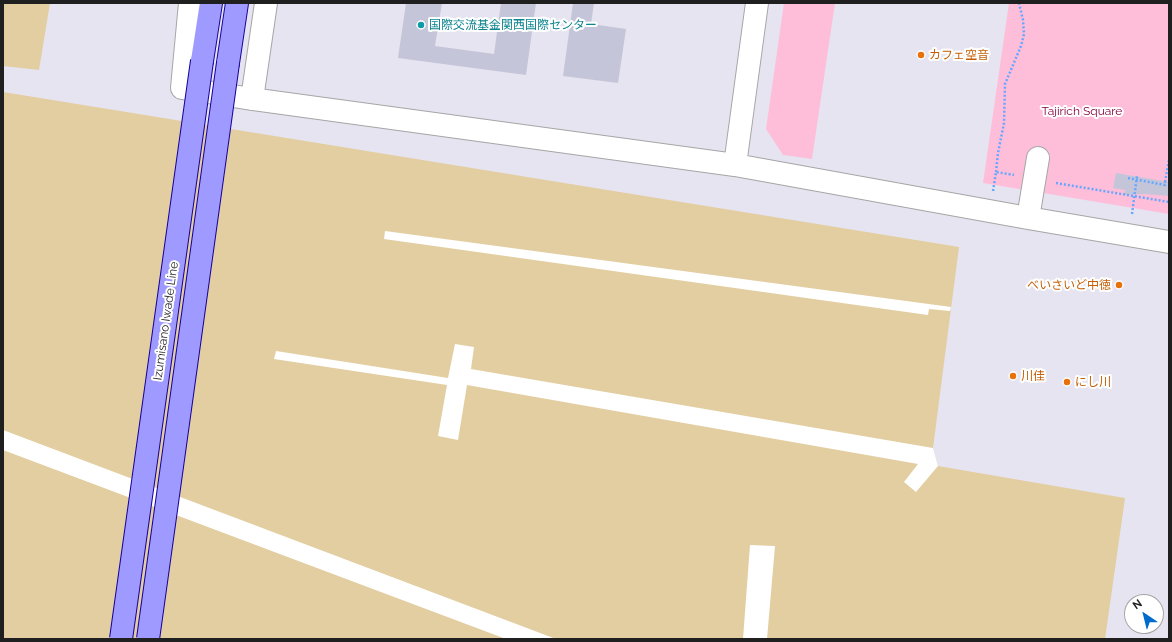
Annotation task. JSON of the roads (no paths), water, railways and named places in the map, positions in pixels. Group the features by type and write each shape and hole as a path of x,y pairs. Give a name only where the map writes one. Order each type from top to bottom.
{"main road":[{"name":"Izumisano Iwade Line","path":"121,639 211,3"},
{"path":"148,639 237,3"}],"street":[{"path":"190,3 182,88 252,99 735,165 1169,242"},
{"path":"252,99 266,3"},
{"path":"735,165 757,3"},
{"path":"1028,218 1036,168"}],"place":[{"name":"国際交流基金関西国際センター","path":"421,25"},
{"name":"カフェ空音","path":"921,55"},
{"name":"べいさいど中徳","path":"1119,285"},
{"name":"川佳","path":"1013,376"},
{"name":"にし川","path":"1067,382"}],"park label":[{"name":"Tajirich Square","path":"1082,111"}]}
